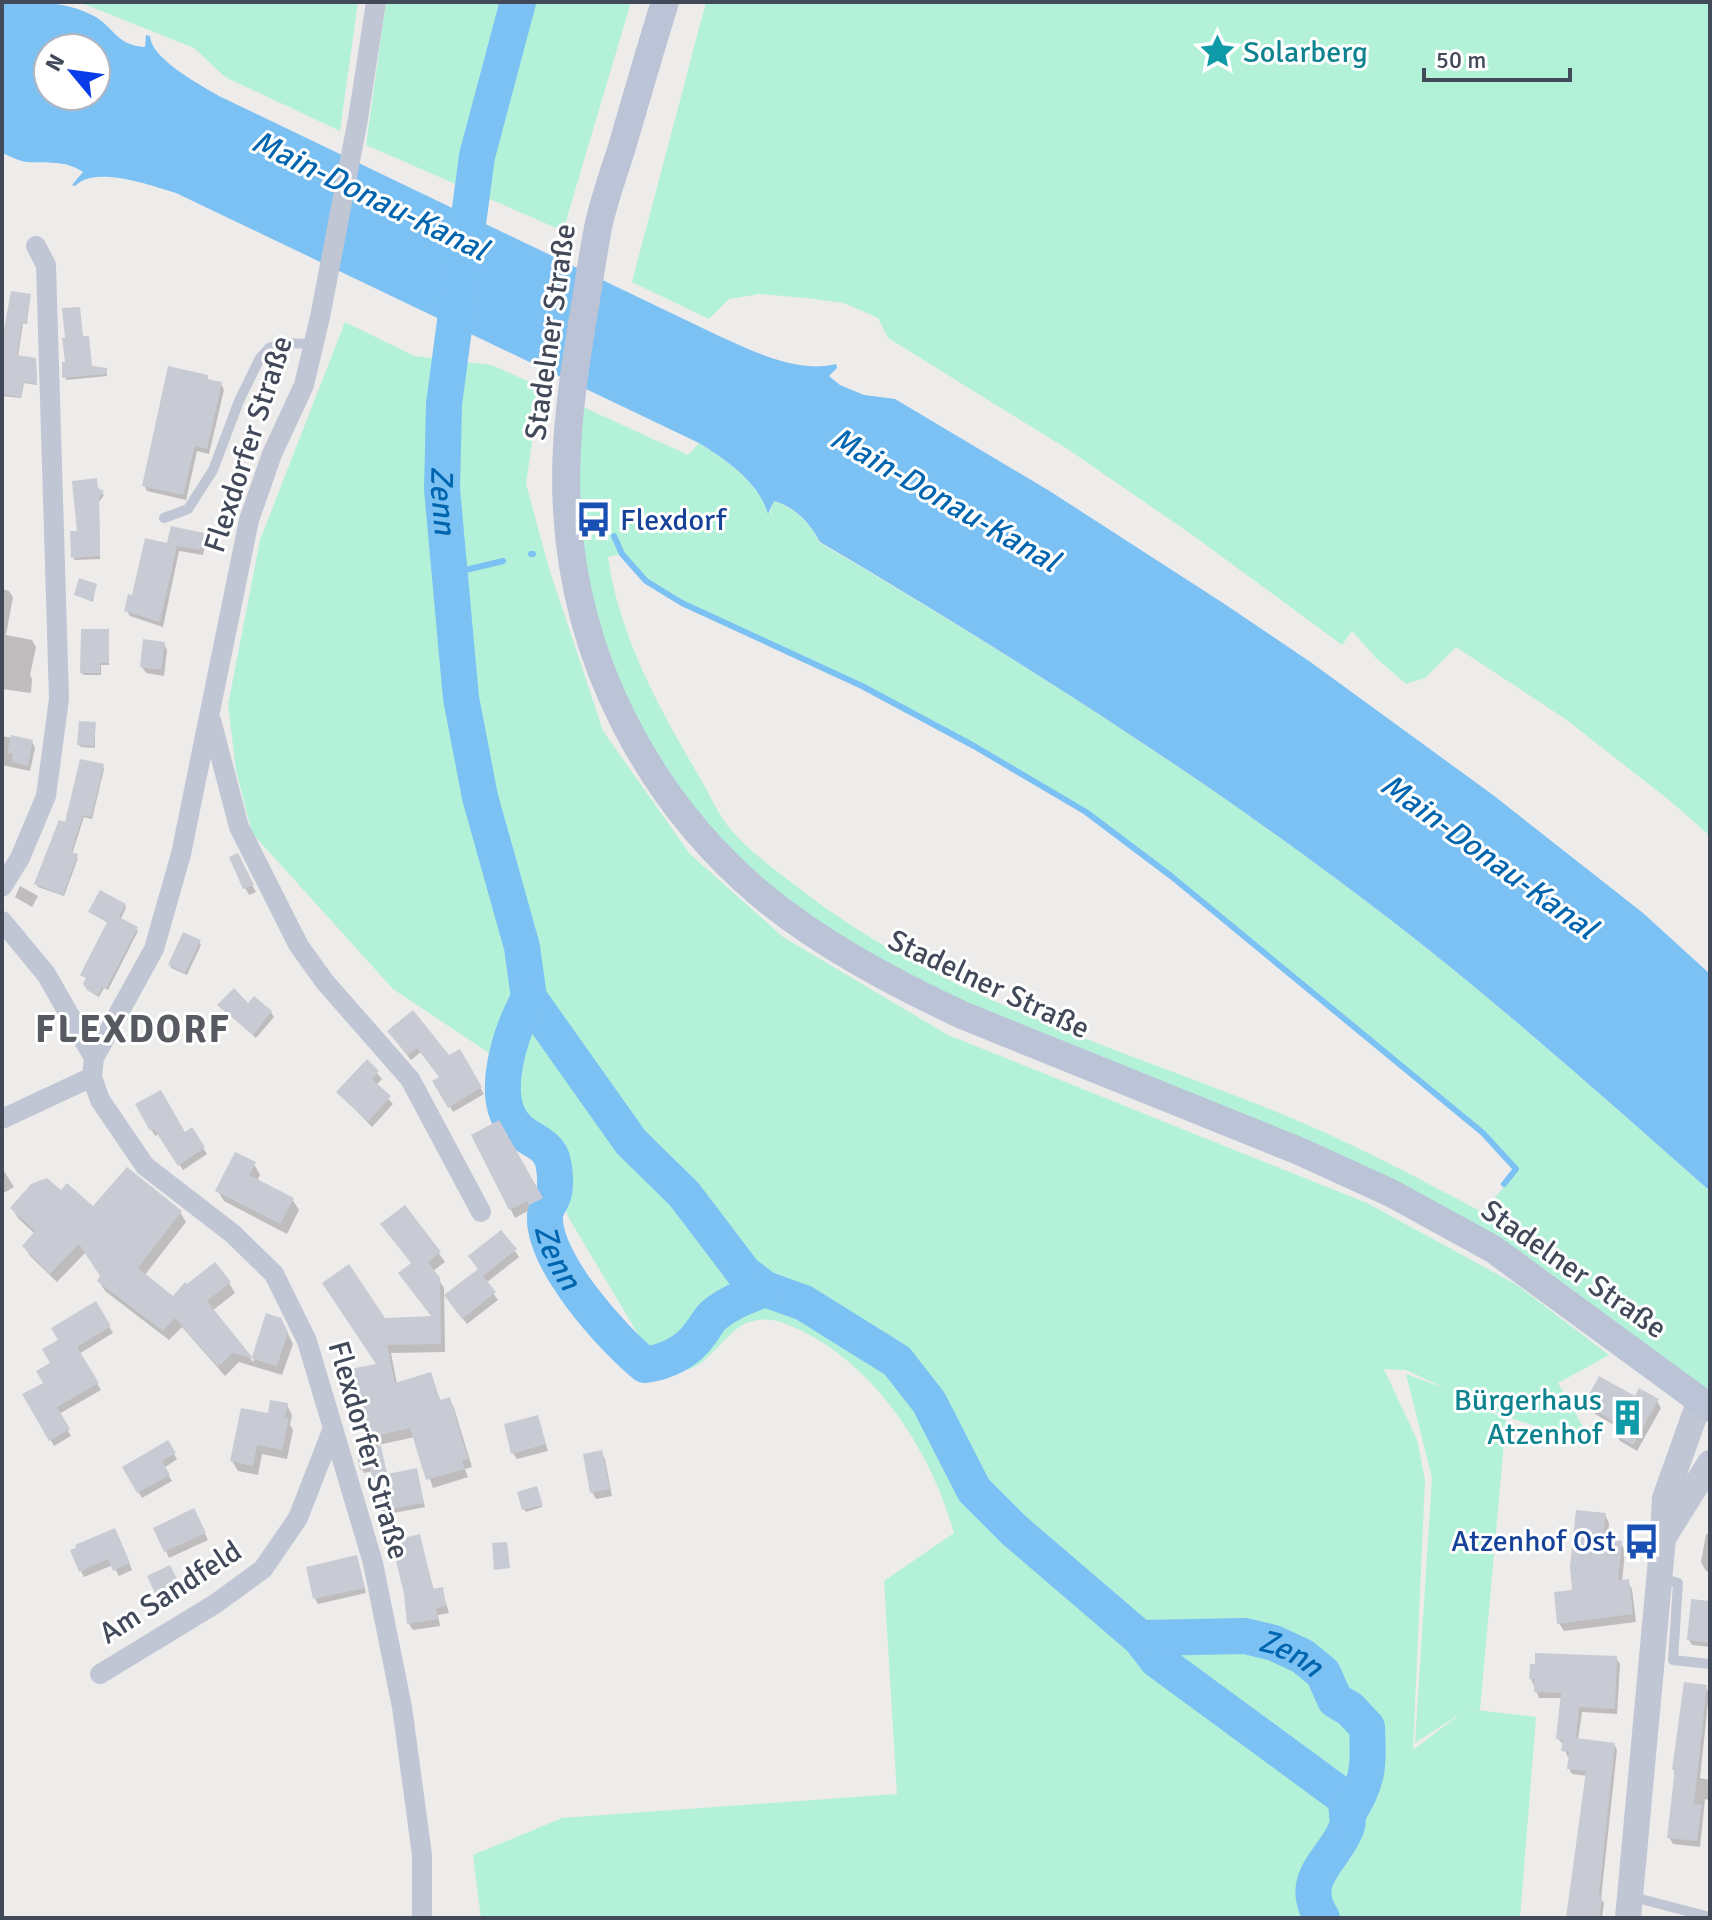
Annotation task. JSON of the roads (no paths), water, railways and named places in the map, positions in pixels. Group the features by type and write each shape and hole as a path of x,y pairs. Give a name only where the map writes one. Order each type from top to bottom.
{"main road":[{"name":"Stadelner Straße","path":"665,2 599,222 570,400 566,465 571,555 586,629 611,696 643,758 668,797 702,837 760,894 810,931 865,965 912,992 962,1015 1299,1151 1391,1193 1493,1249 1705,1404"}],"street":[{"name":"Flexdorfer Straße","path":"93,1068 154,949 181,854 249,520 272,454 304,385 358,119 376,2"},
{"path":"2,887 20,858 46,796 59,699 46,265 36,246"},
{"name":"Flexdorfer Straße","path":"210,715 239,827 299,946 325,982 410,1079 481,1212"},
{"name":"Flexdorfer Straße","path":"2,921 46,974 93,1068 100,1100 145,1166 233,1234 274,1274 307,1341 373,1563 402,1707 422,1855 422,1918"},
{"path":"2,1119 93,1068"},
{"name":"Stadelner Straße","path":"1630,1907 1665,1498 1705,1404"},
{"name":"Am Sandfeld","path":"100,1674 215,1604 263,1569 298,1518 333,1428"},
{"name":"Stadelner Straße","path":"1663,1538 1710,1463"}],"lane":[{"path":"164,518 188,509 213,470 239,401 260,358 269,348 281,343 313,344"},
{"path":"1659,1578 1678,1583 1673,1660 1710,1664"},
{"path":"1630,1907 1710,1917"}],"water":[{"name":"Main-Donau-Kanal","path":"2,2 71,7 94,16 122,39 136,46 145,47 146,35 150,36 159,54 168,63 221,97 717,335 760,354 791,363 806,366 836,364 837,368 829,376 840,385 864,395 895,399 1048,490 1309,661 1493,795 1643,913 1710,974 1710,1191 1476,988 1327,872 1114,724 820,542 807,522 789,507 774,501 768,514 764,502 749,482 730,464 699,443 176,193 109,177 84,180 75,186 72,185 83,172 76,168 24,161 2,153"}],"waterway":[{"name":"Zenn","path":"518,2 477,156 444,404 442,489 461,698 480,797 522,947 529,998 631,1142 684,1194 744,1273 765,1289 804,1303 897,1361 929,1402 974,1490 1014,1530 1140,1638 1157,1660 1345,1798 1346,1829 1315,1881 1315,1904 1322,1918"},
{"path":"614,536 622,554 646,581 682,603 862,686 974,746 1086,812 1171,876 1483,1133 1516,1169 1504,1184"},
{"path":"449,574 503,561"},
{"name":"Zenn","path":"529,998 509,1047 503,1084 504,1102 509,1117 519,1130 544,1147 551,1156 555,1186 545,1215 547,1234 567,1276 598,1318 645,1365 668,1359 682,1351 720,1310 765,1289"},
{"name":"Zenn","path":"1140,1638 1245,1636 1274,1643 1302,1656 1323,1673 1335,1700 1350,1709 1367,1727 1364,1783 1347,1815"}],"place":[{"name":"Solarberg","path":"1217,52"},
{"name":"Flexdorf","path":"594,520"},
{"name":"Bürgerhaus Atzenhof","path":"1628,1417"},
{"name":"Atzenhof Ost","path":"1642,1541"}],"district":[{"name":"FLEXDORF","path":"133,1029"}]}
